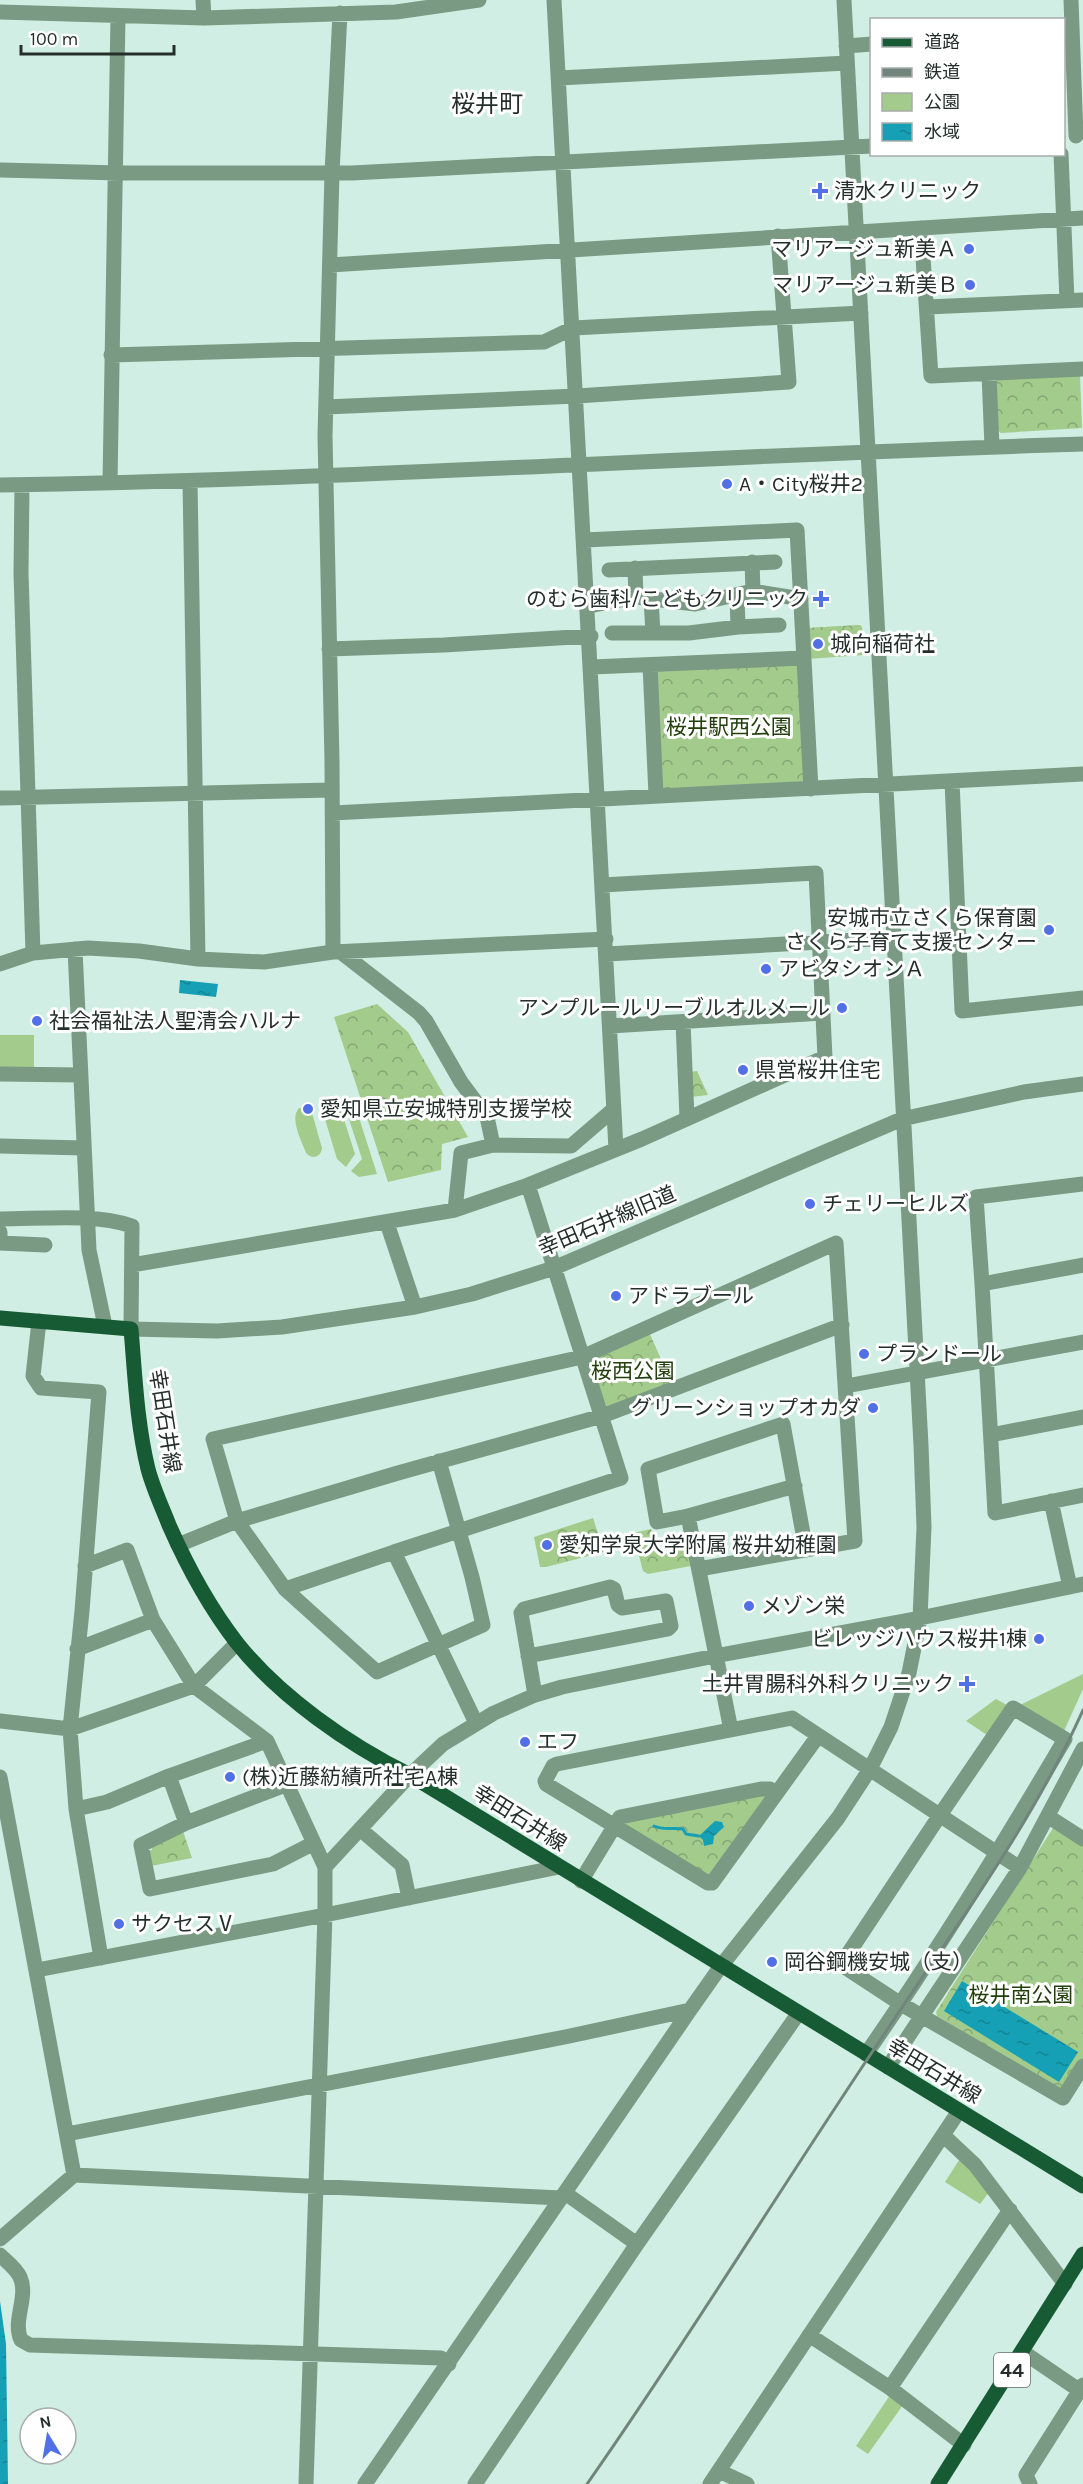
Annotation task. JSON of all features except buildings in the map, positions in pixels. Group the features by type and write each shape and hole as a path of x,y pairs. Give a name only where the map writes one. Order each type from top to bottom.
{"main road":[{"path":"0,1318 131,1329"},
{"name":"幸田石井線","path":"131,1329 136,1395 149,1472 178,1545 197,1582 237,1643 266,1675 333,1729 379,1759 410,1775 1083,2186"},
{"name":"44","path":"938,2484 1083,2254"}],"street":[{"path":"203,0 204,18"},
{"path":"0,12 204,18 340,13 479,0"},
{"path":"554,0 582,465 616,1149"},
{"path":"365,2484 721,1966 838,1818 870,1769 891,1727 904,1689 920,1618 924,1527 844,0"},
{"path":"1071,0 1067,35 1074,136"},
{"path":"338,952 331,790 326,407 332,173 340,13"},
{"path":"110,482 118,16"},
{"path":"846,46 870,44"},
{"path":"559,78 847,63"},
{"path":"0,170 332,173 870,146"},
{"path":"1061,156 1066,301"},
{"path":"330,265 1083,218"},
{"path":"921,228 931,376 1083,369"},
{"path":"326,407 577,396 789,382 778,236"},
{"path":"927,307 1083,300"},
{"path":"111,355 544,342 573,328 861,313"},
{"path":"989,374 992,447"},
{"path":"0,485 326,477 867,451 1083,444"},
{"path":"190,481 198,959"},
{"path":"22,485 21,573 33,953"},
{"path":"585,540 796,530 811,789"},
{"path":"752,562 753,591"},
{"path":"609,570 775,562"},
{"path":"635,568 653,633"},
{"path":"589,606 643,598 695,604 753,591 801,599"},
{"path":"737,595 738,627"},
{"path":"612,633 689,633 779,625"},
{"path":"329,649 591,636"},
{"path":"592,668 803,658"},
{"path":"650,665 656,795"},
{"path":"333,813 1083,774"},
{"path":"952,781 962,1011 1083,998"},
{"path":"0,798 331,790"},
{"path":"132,1265 455,1210 528,1185 616,1149 825,1057 816,873 602,885"},
{"path":"0,964 33,953 75,949 138,951 198,959 264,963 338,952 893,938"},
{"path":"75,949 89,1250 105,1326"},
{"path":"338,952 420,1013 461,1082 486,1118 493,1145"},
{"path":"610,1026 823,1013"},
{"path":"683,1022 687,1118"},
{"path":"0,1074 81,1075"},
{"name":"幸田石井線旧道","path":"131,1329 217,1331 282,1326 415,1307 472,1294 554,1268 902,1119 1024,1092 1083,1084"},
{"path":"455,1210 461,1152 493,1145 571,1146 614,1109"},
{"path":"0,1146 84,1148"},
{"path":"1083,1184 976,1197 995,1513 1083,1495"},
{"path":"285,1589 621,1478 528,1185"},
{"path":"0,1218 87,1219 121,1222 132,1226 131,1329"},
{"path":"387,1223 415,1307"},
{"path":"0,1232 0,1243 45,1245"},
{"path":"439,1461 472,1577 483,1625 377,1672 285,1589 237,1521 213,1439 582,1357 836,1243 855,1541 699,1569"},
{"path":"982,1284 1083,1265"},
{"path":"39,1322 33,1376 41,1388 99,1392 70,1729 76,1809 102,1958"},
{"path":"178,1545 237,1521 439,1461 602,1416 842,1325"},
{"path":"846,1386 1083,1342"},
{"path":"991,1435 1083,1417"},
{"path":"795,1486 688,1516 657,1522 648,1469 783,1425 795,1486 806,1550"},
{"path":"325,1867 410,1775 443,1744 494,1713 535,1695 562,1687 715,1656 1076,1586 1051,1501"},
{"path":"688,1516 731,1730"},
{"path":"85,1566 127,1550 153,1620 194,1686 267,1741 325,1867 306,2484"},
{"path":"394,1552 476,1723"},
{"path":"528,1656 668,1629 671,1626 666,1601 622,1608 618,1605 614,1589 610,1587 524,1609 521,1613 528,1656 535,1695"},
{"path":"77,1649 153,1620"},
{"path":"0,1721 70,1729 194,1686 237,1643"},
{"path":"888,2067 923,2014 1020,1868 1082,1751 1013,1708 939,1815 844,1960 843,1966 901,2004 923,2014 1063,2098 1083,2066"},
{"path":"818,1736 712,1883 708,1883 546,1784 546,1777 553,1766 792,1718 1020,1868"},
{"path":"866,2054 901,2004 998,1853 1065,1739"},
{"path":"76,1809 107,1802 169,1776 267,1741"},
{"path":"169,1776 186,1823"},
{"path":"0,1777 3,1810 37,1970 74,2175"},
{"path":"288,1784 186,1823 141,1845 150,1889 273,1864 314,1843"},
{"path":"581,1881 620,1816 761,1789 777,1793"},
{"path":"1049,1817 1083,1839"},
{"path":"360,1830 402,1865 409,1898"},
{"path":"37,1970 559,1867"},
{"path":"67,2134 690,2010"},
{"path":"475,2484 637,2244 798,2014"},
{"path":"710,2484 959,2111"},
{"path":"943,2135 975,2165 1065,2284"},
{"path":"0,2239 74,2175 563,2195 637,2244"},
{"path":"890,2388 1010,2210"},
{"path":"0,2255 14,2268 22,2282 18,2332 21,2340 30,2345 441,2358 449,2364"},
{"path":"809,2335 890,2388 964,2445"},
{"path":"1023,2352 1081,2387 1026,2475 1030,2484"},
{"path":"719,2471 747,2484"}],"green space":[{"path":"1080,374 1082,428 1001,433 995,428 995,381 999,377"},
{"path":"860,625 864,655 807,659 808,628"},
{"path":"860,625 862,629 810,632 811,659 808,628"},
{"name":"桜井駅西公園","path":"795,662 799,666 805,781 664,792 660,788 653,673 660,669"},
{"path":"377,1004 408,1032 468,1137 442,1144 441,1170 388,1182 334,1017"},
{"path":"0,1035 34,1035 34,1070 0,1069"},
{"path":"697,1071 708,1095 690,1097 689,1072"},
{"path":"354,1102 377,1174 359,1177 351,1171 362,1159 344,1104"},
{"path":"340,1107 355,1154 346,1167 337,1159 324,1116 326,1110"},
{"path":"299,1108 305,1108 312,1113 322,1148 316,1157 306,1153 299,1136 295,1118"},
{"name":"桜西公園","path":"649,1332 673,1386 602,1408 585,1359"},
{"path":"593,1518 604,1552 540,1567 534,1537"},
{"path":"651,1529 657,1552 687,1546 691,1566 648,1574 643,1571 633,1533"},
{"path":"1083,1674 1083,1689 1064,1731 1020,1705"},
{"path":"996,1699 1007,1705 987,1735 966,1721"},
{"path":"764,1793 767,1799 707,1877 625,1827 627,1818"},
{"name":"桜井南公園","path":"1053,1828 1083,1843 1083,2059 1059,2091 937,2016 936,2012"},
{"path":"183,1831 192,1858 151,1866 147,1851 152,1850 151,1845"},
{"path":"961,2157 990,2191 980,2204 945,2182"},
{"path":"890,2395 903,2405 868,2454 856,2446"}],"water":[{"path":"180,980 218,984 216,997 179,993"},
{"path":"715,1821 722,1822 724,1827 714,1836 713,1844 704,1846 699,1836"},
{"path":"962,1981 1078,2052 1059,2082 944,2011"},
{"path":"0,2301 6,2344 8,2484 0,2484"}],"waterway":[{"path":"654,1826 683,1829 686,1834 699,1836"}],"railway":[{"path":"587,2484 991,1875 1040,1795 1083,1710"}],"place":[{"name":"清水クリニック","path":"820,191"},
{"name":"マリアージュ新美Ａ","path":"969,249"},
{"name":"マリアージュ新美Ｂ","path":"970,285"},
{"name":"A・City桜井2","path":"727,484"},
{"name":"のむら歯科/こどもクリニック","path":"821,599"},
{"name":"城向稲荷社","path":"818,644"},
{"name":"安城市立さくら保育園 さくら子育て支援センター","path":"1049,930"},
{"name":"アビタシオンＡ","path":"766,969"},
{"name":"アンプルールリーブルオルメール","path":"842,1008"},
{"name":"社会福祉法人聖清会ハルナ","path":"37,1021"},
{"name":"県営桜井住宅","path":"743,1070"},
{"name":"愛知県立安城特別支援学校","path":"308,1109"},
{"name":"チェリーヒルズ","path":"810,1204"},
{"name":"アドラブール","path":"616,1296"},
{"name":"プランドール","path":"864,1354"},
{"name":"グリーンショップオカダ","path":"873,1408"},
{"name":"愛知学泉大学附属 桜井幼稚園","path":"547,1545"},
{"name":"メゾン栄","path":"749,1606"},
{"name":"ビレッジハウス桜井1棟","path":"1039,1639"},
{"name":"土井胃腸科外科クリニック","path":"967,1684"},
{"name":"エフ","path":"525,1742"},
{"name":"(株)近藤紡績所社宅A棟","path":"230,1777"},
{"name":"サクセスⅤ","path":"119,1924"},
{"name":"岡谷鋼機安城（支）","path":"772,1962"}],"district":[{"name":"桜井町","path":"487,104"}]}
